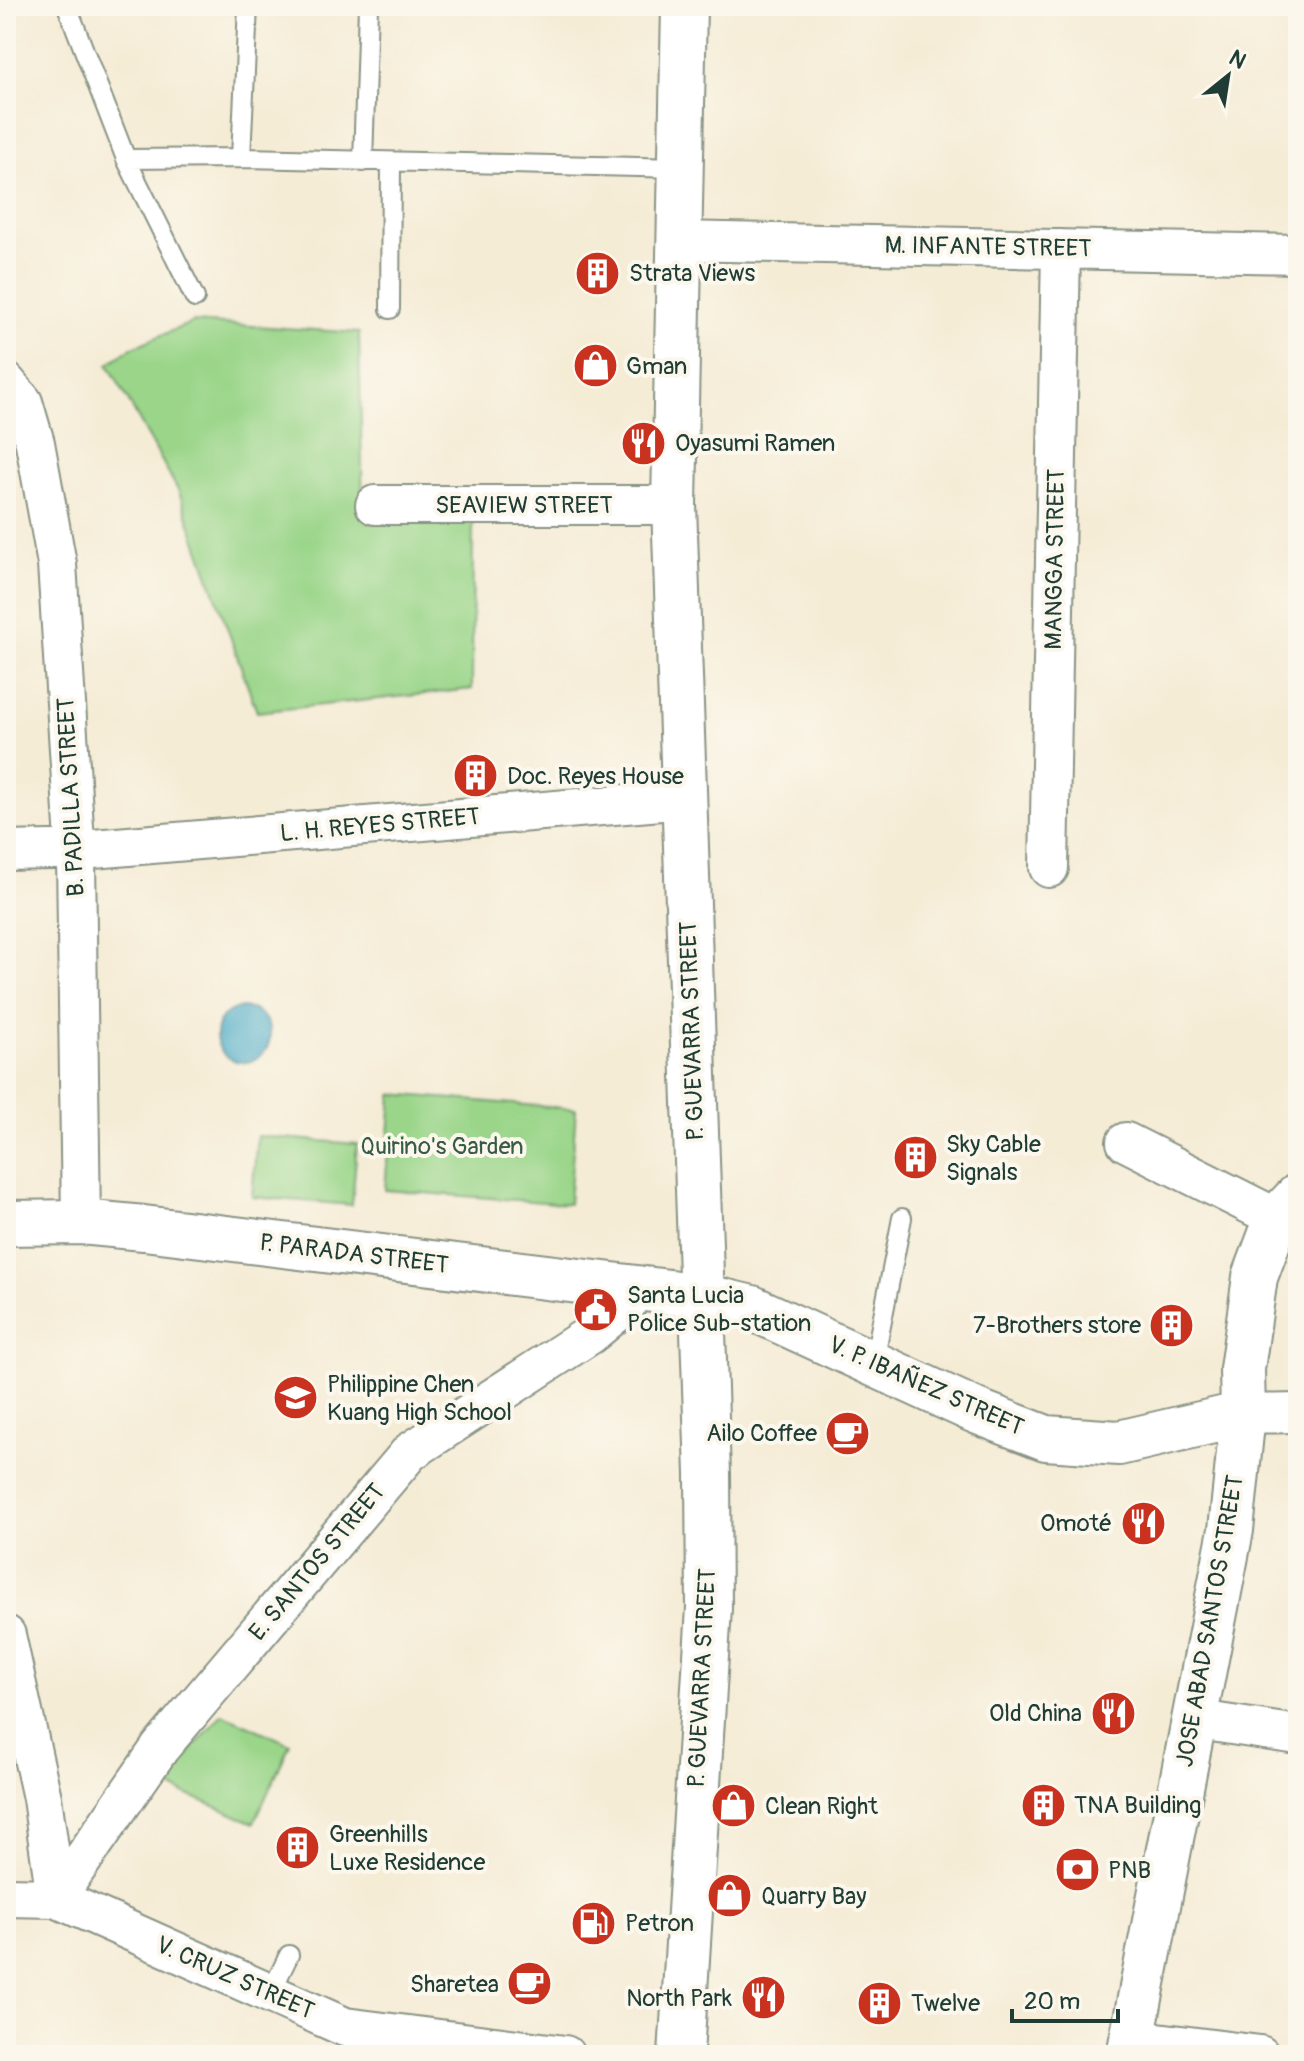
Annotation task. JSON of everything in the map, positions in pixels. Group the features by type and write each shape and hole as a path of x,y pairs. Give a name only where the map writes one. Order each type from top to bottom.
{"street":[{"name":"P. GUEVARRA STREET","path":"681,2055 709,1608 702,1296 669,331 678,241 684,6"},
{"name":"M. INFANTE STREET","path":"678,241 1298,254"},
{"name":"MANGGA STREET","path":"1049,868 1061,249"},
{"name":"B. PADILLA STREET","path":"12,396 35,443 57,564 76,850 81,1222"},
{"name":"SEAVIEW STREET","path":"375,505 674,505"},
{"name":"L. H. REYES STREET","path":"6,851 76,850 685,799"},
{"path":"1126,1142 1288,1207"},
{"name":"JOSE ABAD SANTOS STREET","path":"1132,2047 1192,1719 1231,1530 1243,1414 1242,1369 1255,1277 1288,1207"},
{"name":"P. PARADA STREET","path":"6,1223 81,1222 702,1296"},
{"name":"E. SANTOS STREET","path":"56,1898 160,1748 410,1452 591,1334 627,1304 632,1287"},
{"name":"V. P. IBAÑEZ STREET","path":"702,1296 752,1308 976,1411 1046,1438 1119,1443 1243,1414 1298,1413"},
{"path":"6,1635 42,1798 56,1898"},
{"path":"1192,1719 1298,1735"},
{"name":"V. CRUZ STREET","path":"6,1897 56,1898 345,2027 565,2055"},
{"path":"1132,2047 1260,2055"}],"lane":[{"path":"67,6 126,159 195,298"},
{"path":"241,158 248,6"},
{"path":"363,162 368,6"},
{"path":"126,159 241,158 681,168"},
{"path":"390,309 391,163"},
{"path":"874,1362 902,1218"},
{"path":"270,1994 289,1955"}],"green space":[{"path":"193,322 359,333 363,514 473,512 472,689 257,712 179,492 108,364 131,348"},
{"name":"Quirino's Garden","path":"392,1094 576,1109 569,1204 385,1190"},
{"path":"257,1136 357,1144 352,1205 252,1197"},
{"path":"222,1714 290,1744 254,1823 162,1784"}],"water":[{"path":"243,1008 262,1016 270,1035 262,1054 243,1062 224,1054 216,1035 224,1016"}],"place":[{"name":"Strata Views","path":"598,273"},
{"name":"Gman","path":"595,366"},
{"name":"Oyasumi Ramen","path":"644,443"},
{"name":"Doc. Reyes House","path":"476,776"},
{"name":"Sky Cable Signals","path":"915,1158"},
{"name":"Santa Lucia Police Sub-station","path":"596,1309"},
{"name":"7-Brothers store","path":"1172,1325"},
{"name":"Philippine Chen Kuang High School","path":"296,1398"},
{"name":"Ailo Coffee","path":"848,1433"},
{"name":"Omoté","path":"1143,1523"},
{"name":"Old China","path":"1113,1713"},
{"name":"TNA Building","path":"1043,1805"},
{"name":"Clean Right","path":"734,1806"},
{"name":"Greenhills Luxe Residence","path":"298,1848"},
{"name":"PNB","path":"1077,1870"},
{"name":"Quarry Bay","path":"730,1896"},
{"name":"Petron","path":"594,1923"},
{"name":"Sharetea","path":"530,1984"},
{"name":"North Park","path":"763,1998"},
{"name":"Twelve","path":"880,2003"}]}
